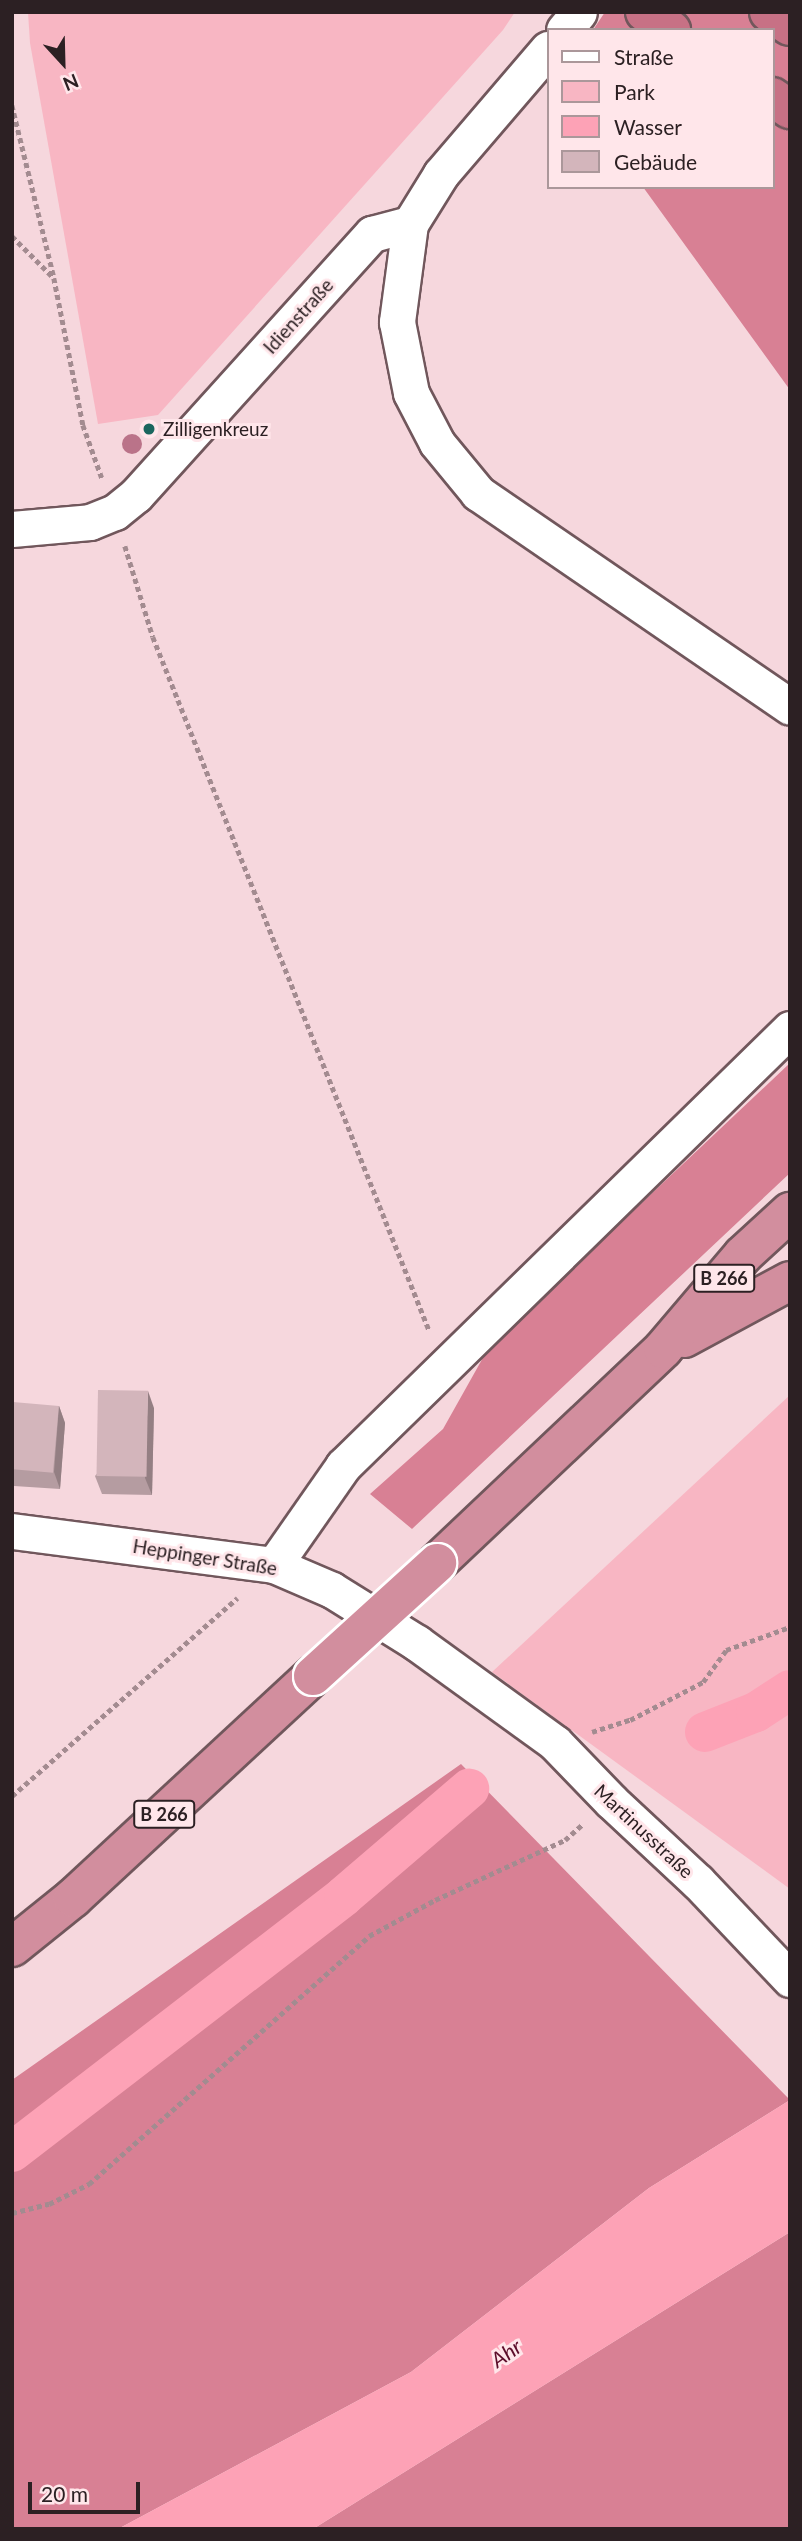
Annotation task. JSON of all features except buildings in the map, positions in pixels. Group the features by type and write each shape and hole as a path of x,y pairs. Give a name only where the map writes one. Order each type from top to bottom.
{"highway":[{"path":"645,12 668,28"},
{"path":"769,12 790,26"},
{"path":"774,98 790,109"},
{"name":"B 266","path":"12,1947 73,1898 437,1563 663,1349 743,1255 790,1212"},
{"name":"B 266","path":"663,1349 790,1280"}],"street":[{"path":"566,28 579,12"},
{"path":"546,51 441,174 410,224 397,322 411,393 437,443 478,493 790,707"},
{"name":"Idienstraße","path":"12,529 90,522 115,512 136,495 372,234 410,224"},
{"path":"274,1565 343,1466 790,1029"},
{"name":"Heppinger Straße","path":"12,1531 274,1565 332,1590 417,1643 489,1693"},
{"name":"Martinusstraße","path":"489,1693 555,1743 611,1801 698,1882 790,1979"}],"path":[{"path":"12,105 54,278 83,425 115,512 153,637 443,1367"},
{"path":"12,236 54,278"},
{"path":"12,1797 274,1565"},
{"path":"555,1743 631,1720 703,1682 726,1650 790,1627"},
{"path":"12,2213 48,2204 89,2184 369,1936 435,1900 565,1840 611,1801"}],"green space":[{"path":"28,12 515,12 503,30 158,415 98,424 30,43"},
{"path":"790,1395 790,1889 492,1672"}],"shaded area":[{"path":"605,12 790,12 790,390 644,189 774,189 774,28 594,28"},
{"path":"790,1063 790,1173 412,1529 370,1494 443,1429 489,1347"},
{"path":"461,1764 790,2100 649,2188 411,2372 118,2529 12,2529 12,2080"},
{"path":"790,2232 790,2529 313,2529"}],"water":[{"name":"Ahr","path":"790,2100 790,2232 313,2529 118,2529 411,2372 649,2188"}],"waterway":[{"path":"705,1732 756,1712 790,1690"},
{"path":"12,2152 344,1896 469,1789"}],"place":[{"name":"Zilligenkreuz","path":"149,429"}]}
